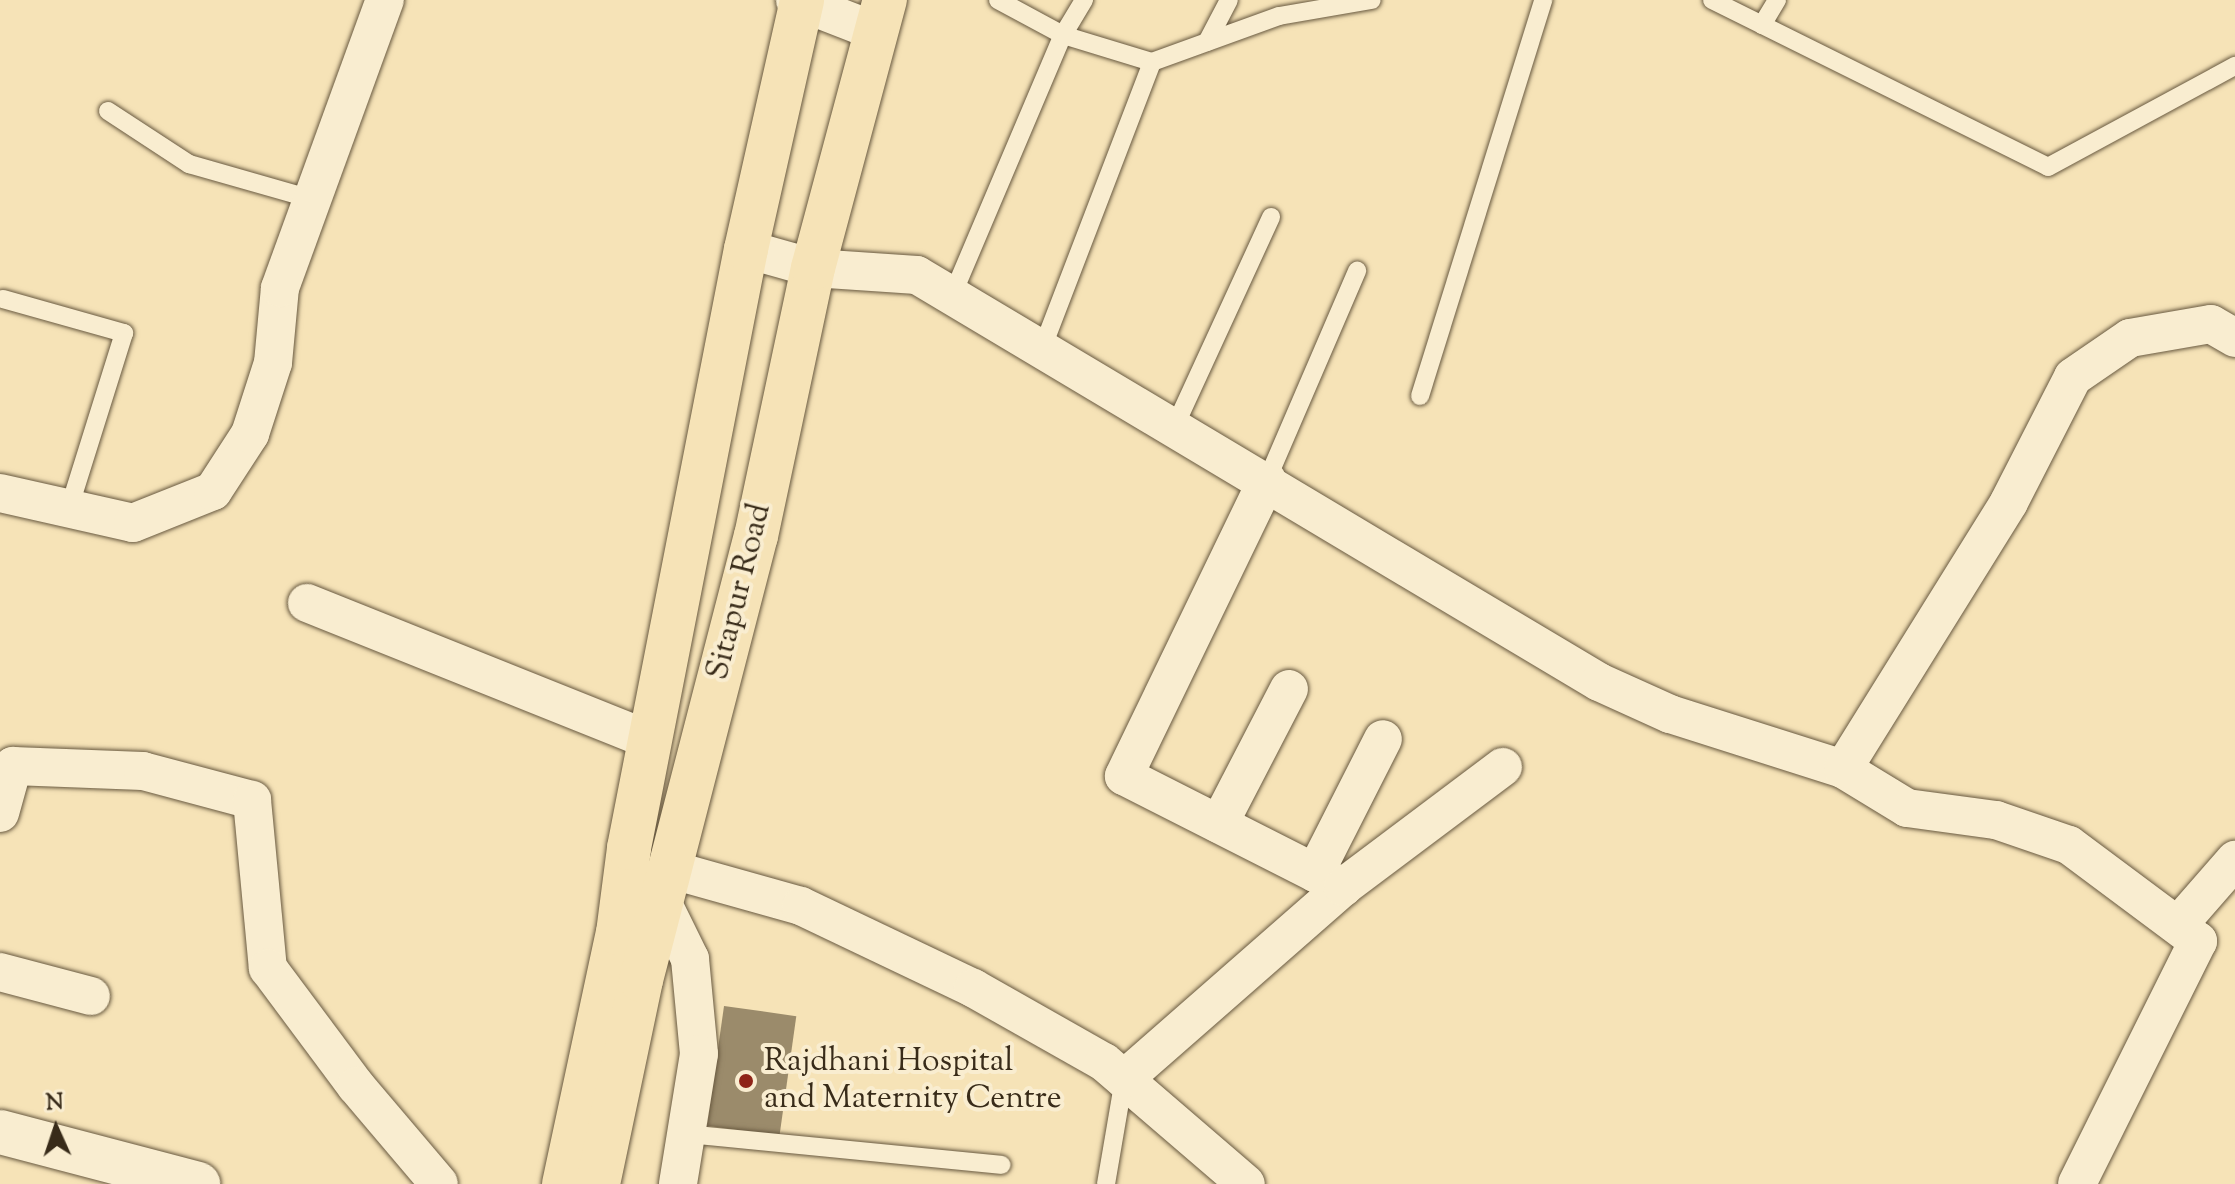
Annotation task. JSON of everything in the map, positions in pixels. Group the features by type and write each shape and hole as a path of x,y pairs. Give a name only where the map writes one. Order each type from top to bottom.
{"main road":[{"name":"Sitapur Road","path":"564,1184 618,933 650,740 746,249 799,1"},
{"name":"Sitapur Road","path":"598,1184 665,884 756,536 813,268 880,16"},
{"path":"0,1132 198,1184"}],"street":[{"path":"0,493 133,523 213,491 250,434 273,363 280,288 385,0"},
{"path":"799,1 880,16"},
{"path":"746,249 813,268 917,275 1267,480 1599,682 1670,714 1843,769 1907,808 1996,820 2069,845 2180,923 2198,941 2077,1184"},
{"path":"1843,769 2009,502 2073,377 2130,338 2211,324 2235,338"},
{"path":"1267,480 1124,776 1329,880"},
{"path":"307,603 650,740"},
{"path":"1219,824 1289,689"},
{"path":"1329,880 1383,739"},
{"path":"0,813 13,766 143,771 252,800 268,968 356,1086 439,1184"},
{"path":"1124,1079 1329,880 1503,767"},
{"path":"2180,923 2235,860"},
{"path":"678,1184 699,1054 690,959 665,884 801,906 973,988 1104,1062 1246,1184"},
{"path":"0,972 91,996"}],"lane":[{"path":"998,0 1063,35 1152,62 1279,16 1372,0"},
{"path":"952,296 1063,35 1084,0"},
{"path":"1207,42 1229,0"},
{"path":"1420,396 1543,0"},
{"path":"1712,0 2048,167 2235,66"},
{"path":"1762,25 1777,0"},
{"path":"1042,349 1152,62"},
{"path":"108,111 189,164 312,199"},
{"path":"1175,426 1271,217"},
{"path":"1267,480 1357,271"},
{"path":"3,299 124,333 69,509"},
{"path":"1106,1184 1124,1079"},
{"path":"687,1134 1001,1165"}],"building":[{"path":"724,1006 796,1016 779,1136 707,1126"}],"place":[{"name":"Rajdhani Hospital and Maternity Centre","path":"746,1081"}]}
